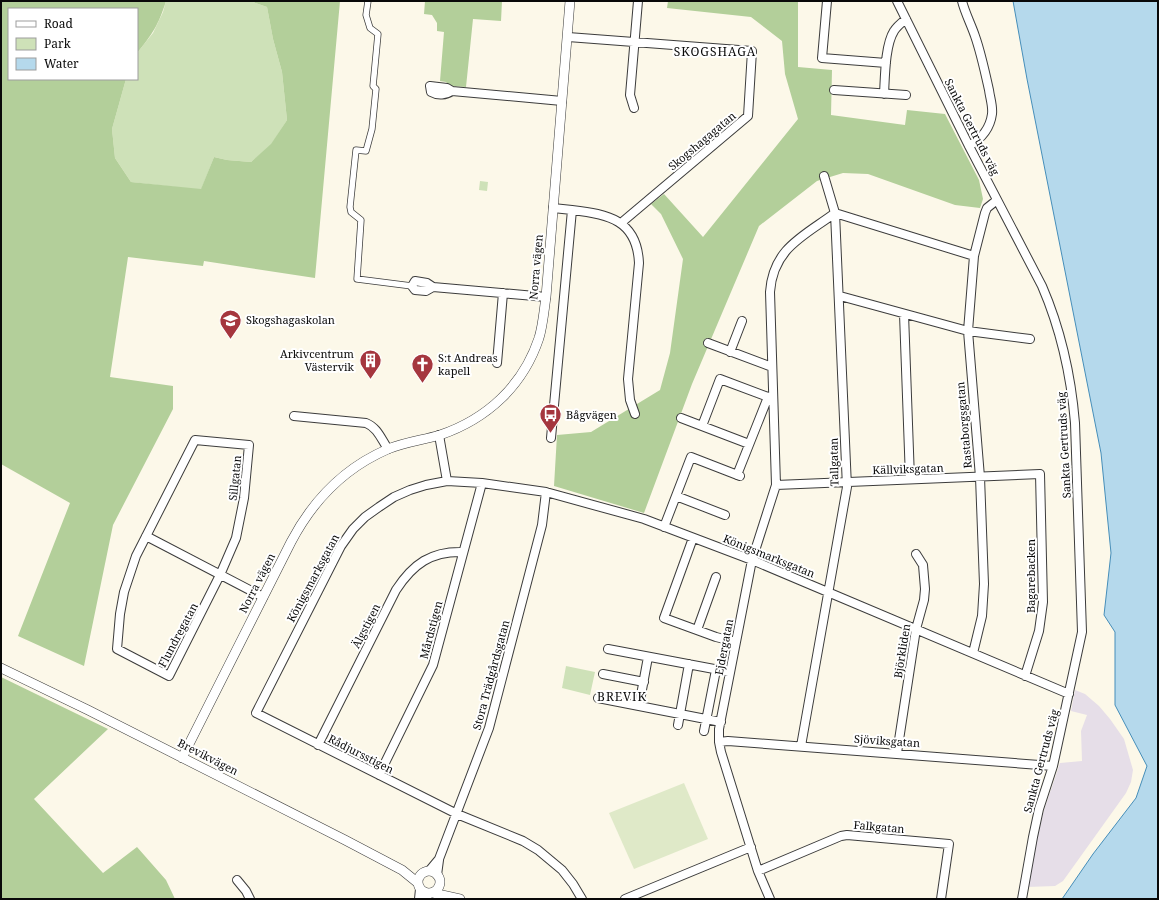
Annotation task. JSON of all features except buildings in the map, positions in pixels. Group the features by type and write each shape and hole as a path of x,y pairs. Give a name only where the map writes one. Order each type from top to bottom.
{"street":[{"path":"368,1 366,15 370,28 378,34 373,86 376,90 372,129 366,151 356,150 350,208 351,212 361,220 358,279 412,286 415,281 427,282 433,287 546,297"},
{"name":"Norra vägen","path":"182,758 299,528 320,498 332,485 347,473 361,463 388,449 407,442 439,435 471,422 497,403 509,391 534,352 541,331 546,297 570,1"},
{"path":"634,108 630,96 638,1"},
{"path":"827,1 822,58 886,63"},
{"name":"Sankta Gertruds väg","path":"897,1 969,146 1042,286 1067,360 1072,390 1075,422 1082,617 1080,643 1053,766 1039,809 1022,899"},
{"path":"962,1 965,13 975,36 987,79 992,113 986,131 969,146"},
{"path":"884,94 886,63 893,33 900,24 906,20"},
{"name":"Skogshagagatan","path":"568,38 752,51 748,116 621,223"},
{"path":"834,90 906,96"},
{"path":"452,91 562,101"},
{"name":"Tallgatan","path":"801,746 847,482 840,296 835,213 824,176"},
{"name":"Rastaborgsgatan","path":"973,653 982,616 984,600 980,477 968,331 974,256 985,212 987,208 997,200"},
{"path":"553,208 604,215 621,223 633,238 639,254 639,263 628,379 630,400 635,414"},
{"path":"551,438 572,210"},
{"path":"835,213 974,256"},
{"name":"Ejdergatan","path":"770,899 758,871 719,742 730,672 752,560 776,485 771,396 771,279 774,268 786,250 835,213"},
{"path":"497,363 503,293"},
{"path":"840,296 968,331 1030,339"},
{"path":"904,314 910,480"},
{"path":"730,352 742,321"},
{"path":"708,343 772,367"},
{"path":"702,426 720,379 771,396"},
{"name":"Ejdergatan","path":"664,527 691,457 739,476 750,444 771,396"},
{"path":"294,416 366,423 372,425 388,449"},
{"path":"681,418 750,444"},
{"path":"439,435 447,482"},
{"name":"Sillgatan","path":"146,536 195,440 249,445 241,519 232,548 220,575"},
{"name":"Källviksgatan","path":"776,485 1040,474"},
{"name":"Bagarebacken","path":"1025,676 1039,631 1043,602 1040,474"},
{"name":"Königsmarksgatan","path":"256,713 341,546 353,529 370,514 394,498 410,490 426,485 447,482 482,483 546,492 644,519 752,560 1069,694"},
{"name":"Mårdstigen","path":"379,775 433,665 482,483"},
{"name":"Stora Trädgårdsgatan","path":"432,875 457,814 489,728 542,525 546,492"},
{"path":"676,496 726,515"},
{"path":"146,536 263,597"},
{"name":"Flundregatan","path":"146,536 136,556 124,592 120,614 117,650 170,676 220,575"},
{"path":"693,538 664,618 716,637 736,642"},
{"name":"Älgstigen","path":"318,745 396,590 403,579 411,570 430,557 450,551 463,552"},
{"name":"Björkliden","path":"897,753 916,629 925,589 922,565 916,554"},
{"path":"697,630 716,577"},
{"path":"608,649 730,672"},
{"path":"639,706 648,657"},
{"path":"678,726 689,664"},
{"name":"Brevikvägen","path":"1,668 402,870 430,895"},
{"path":"704,731 716,670"},
{"path":"603,674 644,682"},
{"path":"598,698 721,722"},
{"name":"Rådjursstigen","path":"256,713 457,814 523,841 538,850 562,870 582,899"},
{"name":"Sjöviksgatan","path":"719,742 728,741 801,746 1053,766"},
{"name":"Falkgatan","path":"758,871 841,836 847,835 949,844 941,899"},
{"path":"625,899 751,848"},
{"name":"Brevikvägen","path":"402,870 432,875"},
{"path":"430,895 438,888 432,875"},
{"path":"419,899 419,877 432,875 461,899"},
{"path":"237,880 246,890 250,899"},
{"path":"430,895 461,899"}],"shaded area":[{"path":"1075,690 1085,694 1099,706 1124,739 1133,770 1131,782 1126,793 1063,881 1055,886 1027,887 1044,810 1060,763 1082,761 1081,731 1087,715 1071,711"}],"green space":[{"path":"1,1 166,1 161,16 154,29 138,52 138,8 8,8 8,80 126,80 112,129 115,158 131,182 201,189 214,157 227,160 251,162 271,144 287,120 282,72 273,39 267,7 250,1 340,1 315,278 204,261 203,266 128,257 110,377 173,386 173,409 113,525 84,666 18,636 70,503 1,464"},
{"path":"166,1 250,1 267,7 273,39 282,72 287,120 271,145 251,162 227,160 214,157 201,190 131,182 115,158 112,129 126,80 138,80 138,52 153,33 163,12"},
{"path":"425,1 502,1 501,21 473,19 466,87 450,86 446,82 440,81 444,32 437,31 437,23 432,15 424,14"},
{"path":"668,1 798,1 798,67 832,70 831,115 905,125 907,110 945,114 979,180 983,199 980,208 955,205 868,174 843,173 817,181 759,226 692,384 644,513 554,486 557,435 591,432 660,390 670,353 683,259 661,214 651,204 664,194 703,237 798,119 785,74 782,41 751,17 667,8"},
{"path":"480,181 488,182 487,191 479,190"},
{"path":"566,666 595,672 590,695 562,688"},
{"path":"1,677 108,729 34,799 103,873 137,847 166,880 175,899 1,899"},
{"path":"684,783 708,839 634,869 609,813"}],"water":[{"path":"1013,1 1158,1 1158,899 1062,899 1093,854 1136,798 1147,766 1115,705 1115,632 1104,615 1111,553 1101,453"}],"place":[{"name":"Skogshagaskolan","path":"230,340"},
{"name":"Arkivcentrum Västervik","path":"370,380"},
{"name":"S:t Andreas kapell","path":"422,384"},
{"name":"Bågvägen","path":"551,434"}],"district":[{"name":"SKOGSHAGA","path":"715,52"},
{"name":"BREVIK","path":"622,697"}]}
